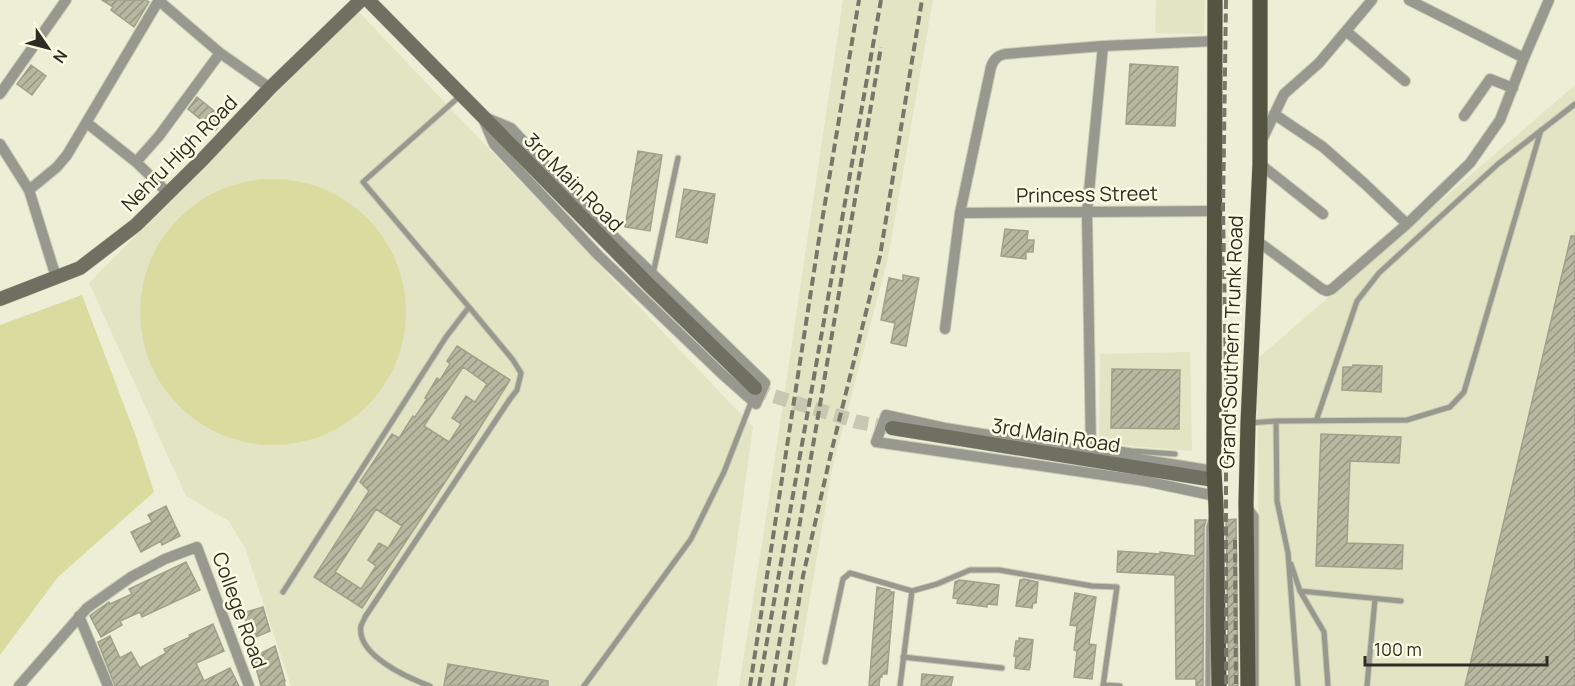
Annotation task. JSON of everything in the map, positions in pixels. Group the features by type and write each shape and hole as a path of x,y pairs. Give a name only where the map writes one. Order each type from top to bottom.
{"main road":[{"name":"Grand Southern Trunk Road","path":"1215,0 1214,476 1219,686"},
{"name":"Grand Southern Trunk Road","path":"1248,686 1246,503 1260,164 1260,0"}],"street":[{"path":"0,94 66,0"},
{"path":"29,190 57,167 67,155 159,0 220,53 270,88"},
{"name":"Nehru High Road","path":"0,299 80,268 136,225 270,88 361,0"},
{"name":"3rd Main Road","path":"368,0 650,286 753,394"},
{"path":"1259,144 1284,94 1319,63 1372,0"},
{"path":"1409,0 1524,58"},
{"path":"1256,240 1322,289 1329,291 1407,224 1470,163 1500,120 1549,0"},
{"path":"1346,31 1405,81"},
{"path":"945,329 960,213 994,60 1005,54 1102,46 1215,42"},
{"path":"1091,448 1087,212 1102,46"},
{"path":"136,162 159,136 220,53"},
{"path":"1464,116 1490,79 1513,88"},
{"path":"1274,114 1323,147 1407,224"},
{"path":"482,116 511,128 598,221 765,383 756,404 753,394"},
{"path":"87,123 136,162 168,193"},
{"path":"0,144 29,190 56,277"},
{"path":"1260,164 1323,214"},
{"name":"Princess Street","path":"960,213 1215,211"},
{"path":"1214,476 1091,448 886,419 873,441 1145,481 1216,501"},
{"name":"3rd Main Road","path":"886,419 1214,476"},
{"name":"College Road","path":"79,616 131,577 197,547 249,686"},
{"path":"19,686 79,616 108,686"}],"lane":[{"path":"430,686 416,681 382,661 366,646 361,627 365,617 517,390 521,373 513,360 363,182 461,95"},
{"path":"1316,421 1357,301 1379,273 1498,164 1575,104"},
{"path":"1248,423 1407,420 1450,407 1464,392 1541,130"},
{"path":"653,274 678,158"},
{"path":"283,592 446,338 469,307"},
{"path":"584,686 692,539 724,472 753,394"},
{"path":"1276,421 1276,501 1281,528 1300,591 1324,632 1328,686"},
{"path":"1091,448 1175,454"},
{"path":"1208,686 1209,527 1216,501"},
{"path":"1246,503 1256,516 1256,686"},
{"path":"1288,553 1298,686"},
{"path":"825,662 843,579 850,573 912,591 937,584 970,570 999,570 1092,586 1117,587 1103,686 1120,686"},
{"path":"900,686 912,591"},
{"path":"1300,591 1401,601"},
{"path":"1367,686 1375,599"},
{"path":"903,657 1002,668"}],"shaded area":[{"path":"843,0 933,0 888,258 832,469 795,686 739,686 764,531"},
{"path":"1156,0 1205,0 1204,34 1155,33"},
{"path":"358,11 753,427 717,686 291,686 245,548 229,521 186,496 89,283"},
{"path":"1575,85 1575,686 1260,686 1257,359"},
{"path":"1190,352 1192,451 1099,443 1100,354"}],"green space":[{"path":"273,179 299,182 324,189 347,202 367,218 383,238 396,261 403,286 406,312 403,338 396,363 383,386 367,406 347,422 324,435 299,442 273,445 247,442 222,435 199,422 179,406 163,386 150,363 143,338 140,312 143,286 150,261 163,238 179,218 199,202 222,189 247,182"},
{"path":"82,295 135,434 154,492 58,577 0,655 0,325"}],"building":[{"path":"102,0 146,0 149,2 134,27 111,10 113,7"},
{"path":"1130,64 1178,67 1175,126 1126,124"},
{"path":"31,65 46,76 32,95 17,84"},
{"path":"197,97 224,119 215,131 188,109"},
{"path":"638,151 662,155 650,231 625,227"},
{"path":"684,189 715,194 707,243 676,237"},
{"path":"1005,229 1028,231 1027,240 1034,240 1033,252 1026,252 1026,259 1001,256"},
{"path":"1571,236 1575,236 1575,686 1465,686"},
{"path":"903,275 919,278 906,346 891,343 895,323 881,320 889,278 903,281"},
{"path":"457,346 510,380 362,608 314,577 369,491 360,482 392,434 399,438 413,416 415,417 437,378 440,380 450,364 447,361","holes":["463,367 487,384 475,402 466,396 452,418 461,424 449,442 424,426","376,509 402,526 388,548 379,543 368,560 376,566 361,589 335,572"]},
{"path":"1353,365 1382,366 1381,392 1342,390 1343,367 1353,367"},
{"path":"1112,369 1180,370 1179,429 1111,428"},
{"path":"1321,434 1401,437 1399,463 1350,461 1347,543 1403,545 1402,569 1316,566"},
{"path":"166,506 180,536 162,545 161,541 141,552 131,532 152,522 148,515"},
{"path":"1236,519 1238,686 1229,686 1226,520"},
{"path":"1195,520 1206,520 1204,527 1203,686 1196,686 1196,679 1176,679 1175,575 1117,572 1118,551 1195,556"},
{"path":"186,562 200,590 142,617 140,612 120,621 122,625 101,637 90,616 92,614 109,602 110,604 132,594 129,589"},
{"path":"959,580 999,585 997,605 987,604 987,607 957,603 958,599 953,598 955,582"},
{"path":"1020,580 1038,582 1036,603 1033,603 1032,608 1016,606"},
{"path":"877,587 894,592 887,674 882,674 880,677 879,686 869,686"},
{"path":"1075,593 1096,597 1089,644 1096,645 1092,679 1074,677 1077,626 1070,625"},
{"path":"263,607 270,631 251,639 243,613"},
{"path":"213,624 224,651 196,663 204,681 230,668 239,686 115,686 98,642 110,636 120,658 131,652 140,668 166,653 164,649"},
{"path":"1019,638 1033,640 1029,670 1015,668 1016,641 1019,641"},
{"path":"275,646 285,686 261,686 253,657"},
{"path":"448,664 548,681 548,686 444,685"},
{"path":"922,674 953,677 951,686 921,686"}],"tunnel":[{"path":"755,388 770,395 858,422 892,428"}],"railway":[{"path":"750,686 819,239 859,0"},
{"path":"759,686 881,0"},
{"path":"785,686 803,576 880,256 922,0"},
{"path":"1226,0 1223,210 1226,375 1226,686"},
{"path":"772,686 881,47"},
{"path":"1235,540 1236,686"}]}
